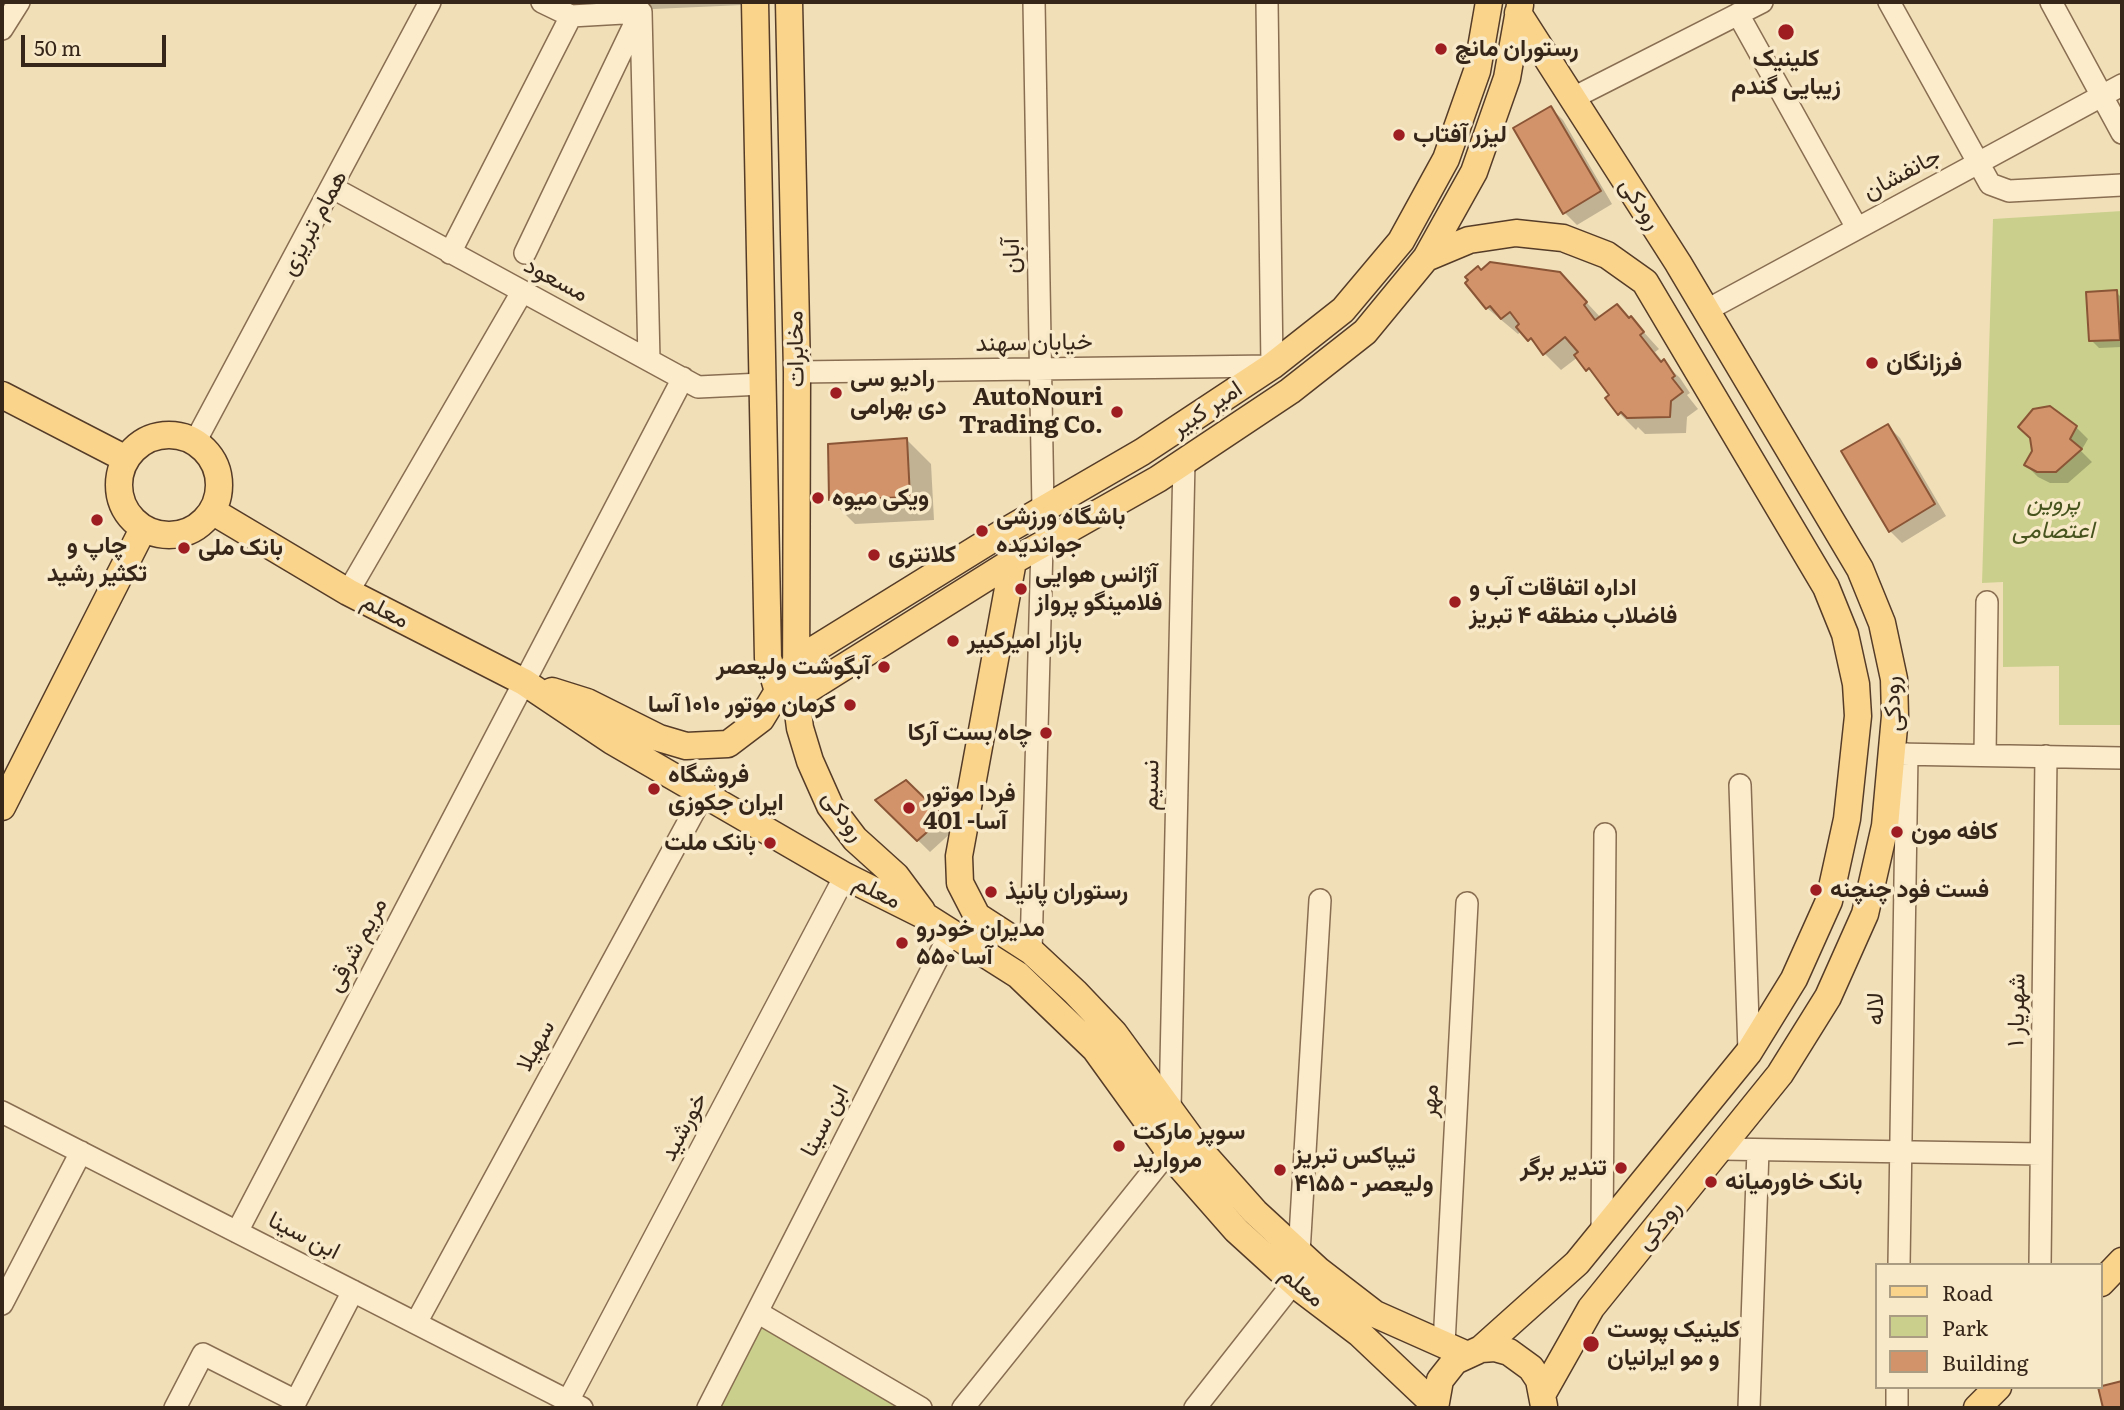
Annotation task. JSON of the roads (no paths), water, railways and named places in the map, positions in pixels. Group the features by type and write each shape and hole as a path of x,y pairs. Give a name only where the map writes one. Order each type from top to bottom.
{"main road":[{"name":"مخابرات","path":"755,2 768,658 787,693"},
{"name":"مخابرات","path":"787,693 797,660 797,372 790,2"},
{"name":"امیر کبیر","path":"797,660 999,535 1142,452 1272,366 1343,310 1401,241 1446,159 1477,71 1489,2"},
{"name":"امیر کبیر","path":"787,693 1184,461 1290,391 1365,332 1426,258 1474,172 1507,78 1519,8"},
{"name":"رودکى","path":"1519,8 1707,310 1860,569 1882,623 1894,679 1895,716 1901,754 1865,914 1828,997 1780,1074 1591,1308 1545,1403"},
{"path":"757,100 790,97"},
{"name":"رودکى","path":"1426,258 1469,240 1516,233 1563,238 1607,255 1646,282 1826,587 1845,634 1856,684 1858,716 1847,819 1829,901 1794,979 1749,1052 1577,1263 1463,1349 1440,1380 1435,1407"},
{"path":"2,395 126,459"},
{"path":"157,436 183,437 195,442 205,450 218,473 219,486 212,512 204,522 181,535 155,534 143,529 125,510 120,498 118,485 126,459 144,441 157,436"},
{"name":"معلم","path":"212,512 348,592 524,682 612,741 703,795 845,876 925,916 1018,975 1058,1010 1095,1049 1169,1151 1236,1230 1294,1282 1360,1334 1435,1407"},
{"path":"2,807 143,529"},
{"path":"999,535 1013,561"},
{"name":"معلم","path":"1013,561 958,856 960,883 977,915 1031,951 1114,1033 1198,1148 1255,1212 1299,1252 1375,1314 1463,1349 1502,1350 1521,1358 1539,1380 1545,1403"},
{"path":"524,682 587,702 659,738 706,747 728,744 746,732 787,693"},
{"name":"رودکی","path":"787,693 810,761 830,806 855,839 896,876 925,916"},
{"path":"1858,716 1895,716"},
{"path":"1768,1021 1798,1045"},
{"path":"2103,1281 2122,1261"},
{"path":"1977,1408 1996,1389"}],"street":[{"path":"2,29 19,2"},
{"name":"همام تبریزی","path":"195,442 430,2"},
{"path":"541,2 571,16 641,12"},
{"name":"آبان","path":"1034,2 1043,509"},
{"path":"1267,2 1272,366 1290,391"},
{"path":"1573,98 1762,2"},
{"path":"1889,2 1990,184 2009,191 2122,185"},
{"path":"2051,2 2122,133"},
{"path":"526,253 641,12"},
{"path":"641,12 649,360"},
{"path":"1738,14 1857,228"},
{"path":"450,253 571,16"},
{"name":"جانفشان","path":"1707,310 2122,85"},
{"name":"مسعود","path":"333,188 698,387 762,384"},
{"path":"348,592 522,292"},
{"name":"خیابان سهند","path":"797,372 1272,366"},
{"name":"مریم شرقی","path":"237,1232 682,378"},
{"name":"نسیم","path":"1170,1110 1184,461"},
{"path":"1031,951 1042,545"},
{"path":"1985,755 1987,602"},
{"path":"1901,754 2122,758"},
{"name":"لاله","path":"1899,1263 1901,754"},
{"name":"شهریار ۱","path":"2040,1263 2046,757"},
{"path":"1740,785 1749,1052"},
{"name":"سهیلا","path":"416,1323 703,795"},
{"path":"1602,1233 1605,834"},
{"name":"خورشید","path":"575,1405 845,876"},
{"path":"1299,1252 1320,900"},
{"name":"مهر","path":"1463,1349 1467,903"},
{"name":"ابن سینا","path":"708,1408 951,932"},
{"name":"ابن سینا","path":"2,1112 575,1405"},
{"path":"1722,1149 2041,1154"},
{"path":"1749,1408 1758,1150"},
{"path":"963,1408 1169,1151"},
{"path":"2,1304 81,1152"},
{"path":"1195,1408 1294,1282"},
{"path":"176,1408 203,1354 304,1405 353,1291"},
{"path":"757,1312 921,1408"},
{"path":"1897,1389 1897,1408"}],"place":[{"name":"کلینیک زیبایی گندم","path":"1786,32"},
{"name":"رستوران مانچ","path":"1441,49"},
{"name":"لیزر آفتاب","path":"1399,135"},
{"name":"فرزانگان","path":"1872,363"},
{"name":"رادیو سی دی بهرامی","path":"836,393"},
{"name":"AutoNouri Trading Co.","path":"1117,412"},
{"name":"ویکی میوه","path":"818,498"},
{"name":"چاپ و تکثیر رشید","path":"97,520"},
{"name":"باشگاه ورزشی جواندیده","path":"982,531"},
{"name":"بانک ملی","path":"184,548"},
{"name":"کلانتری","path":"874,555"},
{"name":"آژانس هوایی فلامینگو پرواز","path":"1021,589"},
{"name":"اداره اتفاقات آب و فاضلاب منطقه ۴ تبریز","path":"1455,602"},
{"name":"بازار امیرکبیر","path":"953,641"},
{"name":"آبگوشت ولیعصر","path":"884,667"},
{"name":"کرمان موتور ۱۰۱۰ آسا","path":"850,705"},
{"name":"چاه بست آرکا","path":"1046,733"},
{"name":"فروشگاه ایران جکوزی","path":"654,789"},
{"name":"فردا موتور 401 -آسا","path":"909,808"},
{"name":"کافه مون","path":"1897,832"},
{"name":"بانک ملت","path":"770,843"},
{"name":"فست فود چنچنه","path":"1816,890"},
{"name":"رستوران پانیذ","path":"991,892"},
{"name":"مدیران خودرو ۵۵۰ آسا","path":"902,943"},
{"name":"سوپر مارکت مروارید","path":"1119,1146"},
{"name":"تندیر برگر","path":"1621,1168"},
{"name":"تیپاکس تبریز ولیعصر - ۴۱۵۵","path":"1280,1170"},
{"name":"بانک خاورمیانه","path":"1711,1182"},
{"name":"کلینیک پوست و مو ایرانیان","path":"1591,1344"}],"park label":[{"name":"پروین اعتصامى","path":"2053,517"}]}
